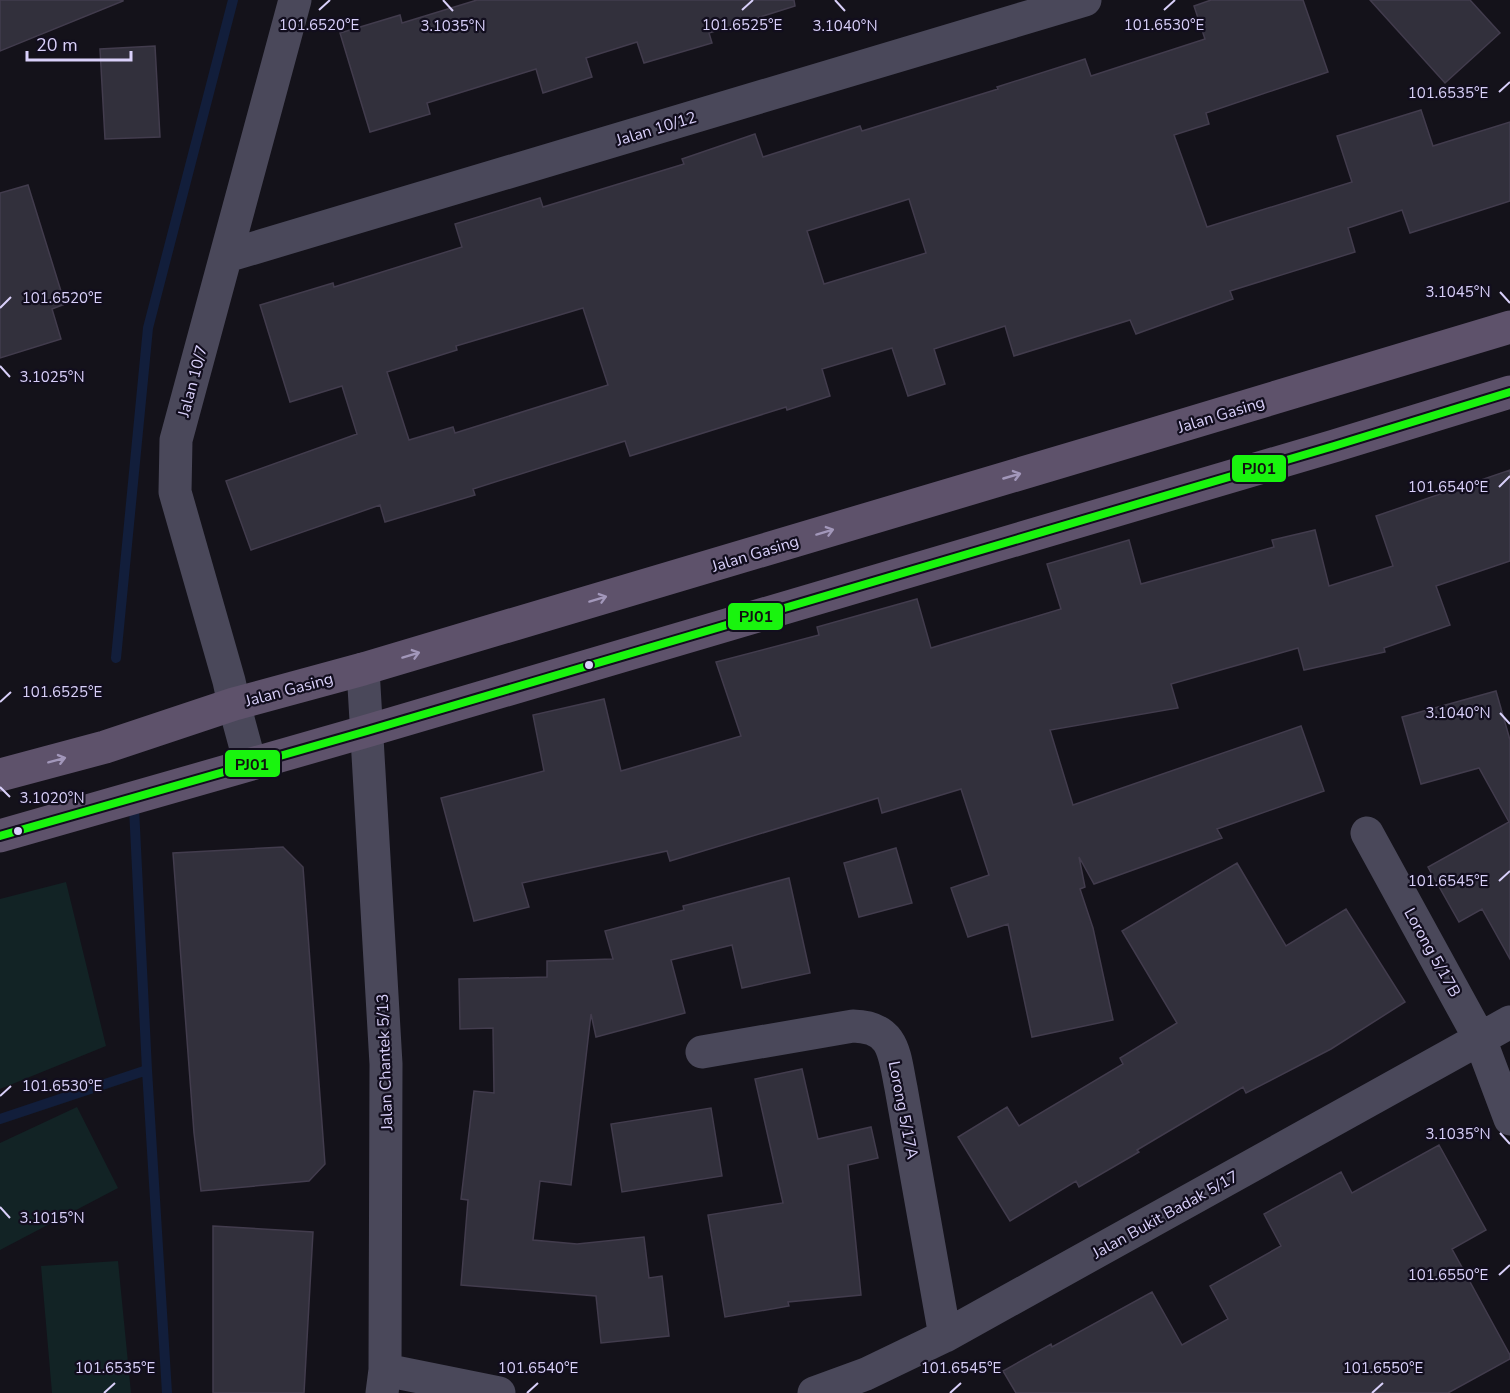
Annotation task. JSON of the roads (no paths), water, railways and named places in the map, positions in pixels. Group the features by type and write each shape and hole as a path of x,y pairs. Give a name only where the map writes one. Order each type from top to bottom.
{"main road":[{"name":"Jalan Gasing","path":"0,775 105,747 234,704 363,669 1510,327"},
{"path":"0,836 1334,446 1510,392"}],"street":[{"name":"Jalan 10/7","path":"250,763 175,492 176,440 295,0"},
{"name":"Jalan 10/12","path":"226,256 1085,0"},
{"name":"Jalan Chantek 5/13","path":"363,669 386,1064 383,1382"},
{"name":"Lorong 5/17B","path":"1367,833 1480,1039 1510,1119"},
{"name":"Jalan Bukit Badak 5/17","path":"814,1393 866,1374 945,1336 1510,1022"},
{"name":"Lorong 5/17A","path":"702,1052 853,1026 867,1026 879,1032 889,1041 901,1088 945,1336"},
{"path":"383,1382 499,1393"}],"waterway":[{"path":"116,658 148,328 233,0"},
{"path":"134,808 167,1393"},
{"path":"0,1119 147,1070"}]}
